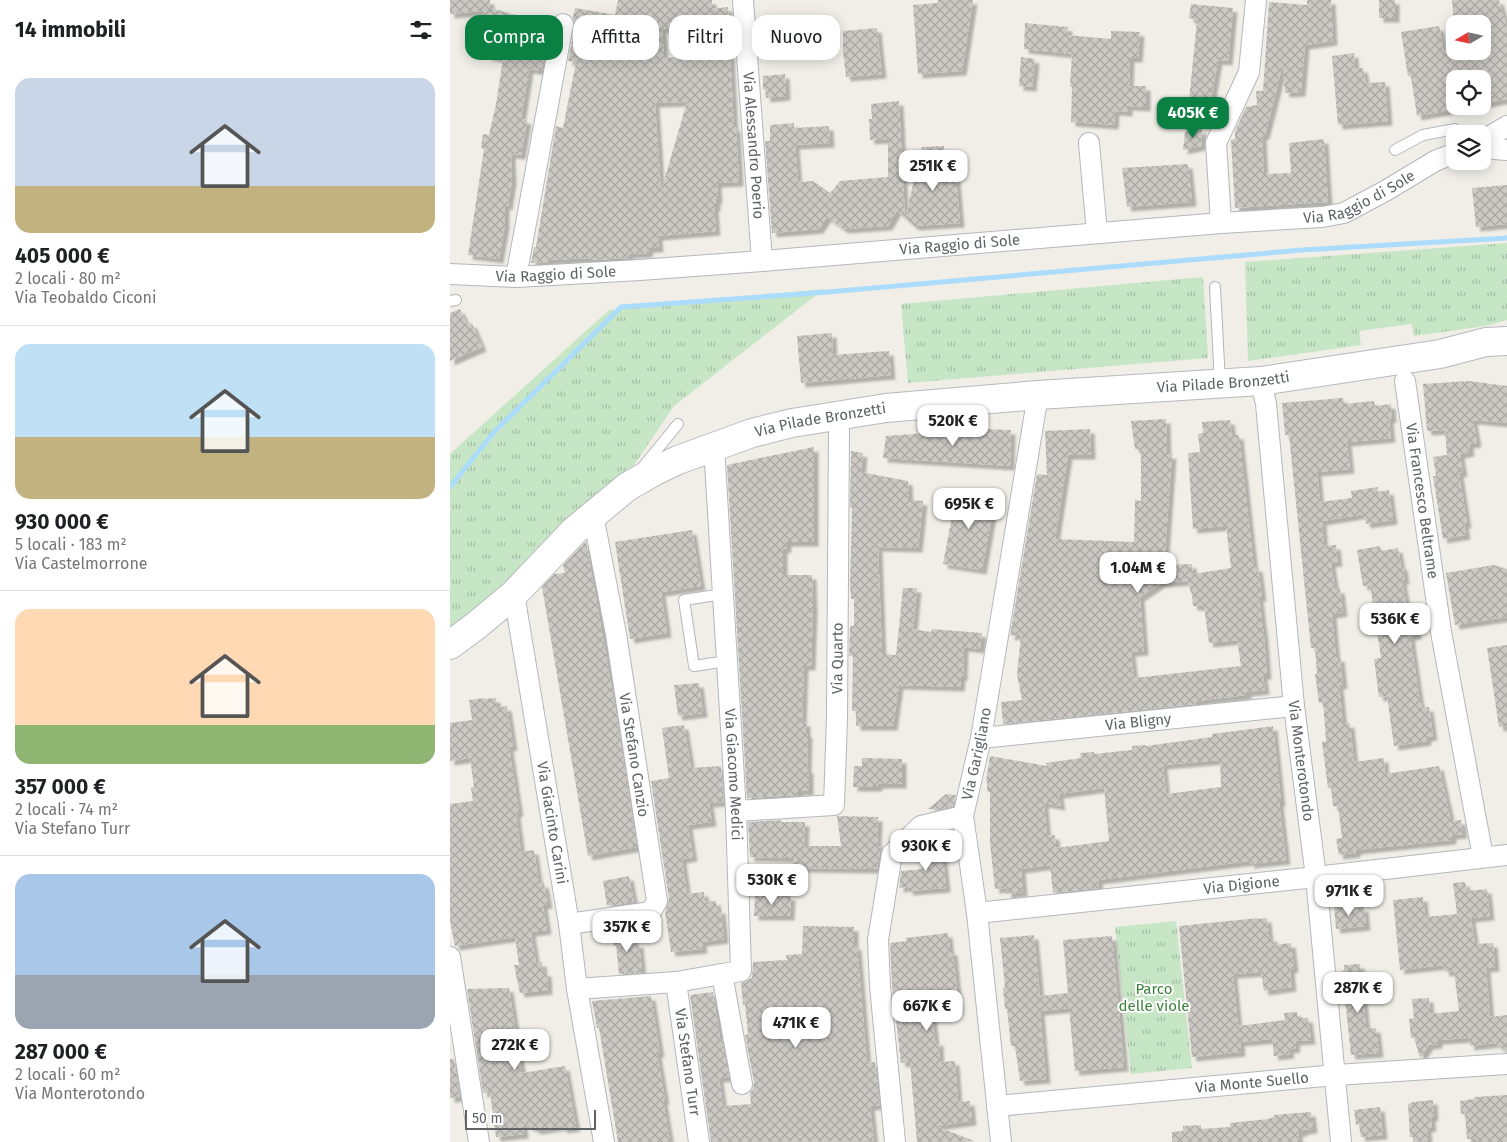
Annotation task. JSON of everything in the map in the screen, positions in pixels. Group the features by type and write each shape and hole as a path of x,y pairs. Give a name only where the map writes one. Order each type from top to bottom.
{"main road":[{"name":"Via Pilade Bronzetti","path":"450,645 514,594 562,543 627,487 653,472 714,446 752,433 792,423 886,408 1038,395 1261,382 1502,344"}],"street":[{"name":"Via Alessandro Poerio","path":"743,0 762,261"},
{"path":"1221,223 1216,142 1249,72 1256,0"},
{"path":"516,277 556,60"},
{"path":"1491,136 1507,126"},
{"path":"1089,143 1097,233"},
{"path":"1491,149 1507,150"},
{"name":"Via Raggio di Sole","path":"450,274 516,277 762,261 1221,223 1322,217 1344,213 1446,157"},
{"name":"Via Francesco Beltrame","path":"1404,381 1441,632 1483,857"},
{"name":"Via Monterotondo","path":"1261,382 1266,404 1294,706 1316,877 1341,1142"},
{"name":"Via Garigliano","path":"1001,1142 977,913 962,816 981,738 1038,395"},
{"name":"Via Quarto","path":"736,811 834,805 837,716 839,428 842,414"},
{"name":"Via Giacomo Medici","path":"714,446 713,510 723,594 736,811 741,971 722,974"},
{"name":"Via Stefano Canzio","path":"569,924 651,912 657,901 616,634 594,515"},
{"name":"Via Giacinto Carini","path":"514,594 569,924 577,989 604,1142"},
{"name":"Via Bligny","path":"981,738 1294,706"},
{"path":"895,1142 880,986 878,940 892,854 921,826 962,816"},
{"name":"Via Digione","path":"977,913 1507,855"},
{"path":"450,958 478,1142"},
{"path":"577,989 676,982 722,974 742,1084"},
{"name":"Via Stefano Turr","path":"676,982 699,1142"},
{"name":"Via Monte Suello","path":"997,1106 1336,1076 1507,1064"}],"lane":[{"path":"1395,150 1423,135 1446,131"},
{"path":"1215,287 1220,384"},
{"path":"627,487 678,424"},
{"path":"723,594 684,600 694,666 727,669"}],"green space":[{"path":"1507,243 1507,320 1486,326 1414,336 1412,324 1359,331 1361,345 1248,361 1245,262"},
{"path":"1203,277 1208,358 908,383 901,304"},
{"path":"824,289 674,406 624,480 498,595 450,632 450,454 609,310"},
{"name":"Parco delle viole","path":"1176,921 1192,1068 1131,1074 1115,927"}],"building":[{"path":"450,0 490,0 490,8 516,15 482,15 482,11 450,14"},
{"path":"618,0 712,0 712,9 728,7 728,15 669,15 669,28 662,29 664,58 669,58 669,60 730,60 739,182 717,183 718,199 716,199 716,207 714,207 716,231 658,236 659,248 649,248 648,253 629,254 629,258 549,260 549,262 531,263 534,247 536,247 556,126 563,128 576,62 568,61 573,36 573,60 659,60 659,15 615,15","holes":["687,102 661,191 655,103"]},
{"path":"938,0 973,0 962,71 918,74 913,5 938,3"},
{"path":"1307,0 1331,0 1333,41 1305,45 1301,92 1285,93 1283,64 1265,135 1262,136 1264,174 1291,173 1289,143 1324,139 1328,202 1235,208 1231,140 1235,139 1235,131 1246,107 1257,105 1256,91 1263,91 1269,2 1307,5"},
{"path":"1379,0 1395,0 1395,18 1379,18"},
{"path":"1452,0 1499,0 1507,28 1507,99 1491,102 1491,70 1446,70 1446,111 1417,116 1401,32 1439,26 1444,51 1446,51 1446,60 1491,60 1491,15 1453,15"},
{"path":"1191,4 1233,8 1228,61 1218,60 1211,100 1207,100 1205,111 1188,111 1197,20 1189,18"},
{"path":"575,8 615,15 574,15"},
{"path":"1025,23 1068,27 1067,35 1111,39 1111,31 1140,32 1138,58 1130,58 1129,86 1146,86 1146,107 1128,106 1128,112 1115,111 1114,125 1071,122 1072,87 1070,87 1072,54 1024,49"},
{"path":"877,28 882,74 846,77 843,31"},
{"path":"1354,53 1355,69 1363,68 1366,83 1385,82 1388,121 1338,125 1332,56"},
{"path":"1021,57 1035,59 1032,87 1019,86"},
{"path":"503,60 544,60 542,71 529,69 521,119 527,120 521,155 511,154 512,180 508,206 505,205 505,224 499,259 468,255 484,149 481,148 483,134 489,135"},
{"path":"785,74 786,96 766,98 765,90 763,89 763,76"},
{"path":"899,101 905,218 897,210 888,226 844,229 827,217 819,229 772,233 765,141 770,141 770,125 794,123 794,128 829,126 830,143 795,145 798,182 813,181 830,193 840,181 888,177 888,139 870,140 869,119 872,119 871,104"},
{"path":"1202,129 1201,146 1183,150 1185,132"},
{"path":"944,146 945,172 956,178 960,223 915,226 905,218 922,147"},
{"path":"1188,164 1192,202 1127,207 1122,168"},
{"path":"1507,185 1507,224 1476,227 1472,188"},
{"path":"460,309 467,325 472,323 482,347 450,361 450,313"},
{"path":"832,333 833,355 889,351 891,375 801,383 797,336"},
{"path":"1469,381 1507,386 1507,423 1473,420 1477,443 1469,444 1470,452 1460,454 1463,472 1459,473 1467,524 1464,524 1466,535 1443,539 1433,476 1436,476 1433,457 1447,455 1445,430 1427,431 1423,384"},
{"path":"1343,398 1344,404 1374,401 1375,406 1391,404 1392,418 1389,419 1391,438 1347,442 1350,469 1317,472 1320,502 1352,498 1351,491 1378,487 1378,492 1389,490 1393,520 1366,524 1364,514 1322,521 1324,546 1336,545 1338,562 1331,563 1335,589 1340,589 1343,612 1332,614 1336,658 1340,657 1343,684 1339,685 1343,724 1350,723 1354,762 1384,758 1385,774 1439,766 1451,821 1461,820 1463,834 1452,835 1452,840 1356,850 1356,853 1339,855 1336,839 1342,838 1338,806 1333,806 1331,788 1328,788 1327,781 1322,742 1326,741 1323,702 1319,703 1315,674 1317,674 1315,648 1311,648 1289,435 1285,435 1282,403"},
{"path":"1166,419 1167,455 1172,454 1164,565 1192,564 1193,574 1231,568 1226,526 1193,529 1188,453 1200,452 1198,434 1203,433 1202,422 1230,420 1232,435 1239,435 1254,568 1258,567 1262,597 1259,597 1267,675 1263,675 1265,690 1247,692 1247,695 1196,701 1197,704 1003,724 1001,702 1022,700 1017,675 1021,634 1010,636 1037,474 1047,475 1045,431 1090,429 1091,455 1068,455 1055,539 1134,542 1135,500 1141,501 1141,450 1135,449 1131,421","holes":["1187,581 1192,595 1193,606 1204,606 1209,643 1237,640 1241,666 1134,678 1131,652 1144,651 1140,597 1161,583"]},
{"path":"984,429 1011,430 1010,466 883,458 886,436"},
{"path":"814,447 814,542 787,542 787,548 783,549 783,575 812,575 811,666 804,666 802,722 806,722 806,733 808,733 807,769 809,769 809,791 798,791 798,795 747,798 727,465"},
{"path":"851,451 863,453 861,472 908,481 909,500 923,501 918,548 878,547 882,654 896,655 903,588 917,588 913,629 931,632 932,629 982,633 980,649 964,647 963,676 961,676 960,687 899,685 893,726 856,726 856,711 852,711 853,656 849,656 850,626 854,626 854,599 851,599 850,584"},
{"path":"957,490 995,497 982,570 943,564"},
{"path":"692,530 701,586 661,592 667,633 630,639 615,542"},
{"path":"586,541 637,847 588,856 542,587 554,574 565,573 563,565"},
{"path":"1380,546 1381,551 1398,548 1401,566 1403,566 1405,580 1402,580 1407,608 1413,607 1417,635 1411,636 1411,641 1420,703 1422,703 1422,708 1429,707 1433,736 1427,737 1427,741 1394,746 1387,696 1379,697 1374,659 1381,658 1370,585 1363,586 1357,550"},
{"path":"1494,565 1507,569 1507,617 1455,625 1446,573"},
{"path":"1507,645 1507,726 1499,727 1487,648"},
{"path":"699,683 703,713 678,716 674,685"},
{"path":"496,698 497,708 507,706 513,746 509,747 519,812 516,813 521,852 534,850 539,884 544,883 548,904 543,905 547,930 531,932 536,963 542,962 543,972 547,972 548,990 520,993 514,965 519,965 515,937 455,946 450,921 450,804 473,801 471,788 474,787 470,758 450,761 450,723 472,720 469,700"},
{"path":"684,725 691,768 721,766 724,802 709,803 712,822 688,825 693,857 682,859 687,894 704,892 705,902 716,901 717,910 721,909 724,939 702,942 703,949 671,952 665,912 669,899 651,781 669,778 662,728"},
{"path":"1273,726 1286,860 1250,864 1250,861 1098,880 1099,888 1053,893 1050,865 1021,869 1023,892 1007,894 1007,888 995,889 990,843 990,792 987,791 986,781 990,756 1047,766 1046,763 1081,758 1080,753 1094,752 1094,754 1132,750 1132,746 1146,746 1212,737 1212,734","holes":["1220,760 1221,787 1166,794 1163,765","1104,788 1109,841 1056,848 1055,835 1047,836 1044,803 1061,806 1059,794"]},
{"path":"862,758 902,759 902,784 878,784 878,787 853,787 854,766 862,766"},
{"path":"946,794 956,795 953,806 938,810 928,809"},
{"path":"837,816 878,817 877,846 883,846 877,869 793,868 794,858 750,857 748,822 781,820 781,822 805,822 804,846 841,846"},
{"path":"942,847 946,888 909,891 908,887 899,888 901,871 922,869 920,849"},
{"path":"629,876 634,902 607,906 603,881"},
{"path":"1465,882 1467,891 1487,889 1490,916 1471,918 1475,944 1493,943 1495,967 1486,968 1490,1017 1507,1015 1507,1052 1495,1043 1470,1046 1469,1038 1438,1040 1438,1044 1429,1045 1420,1058 1414,1037 1411,1038 1409,1019 1414,1018 1412,999 1429,998 1430,1014 1459,1011 1454,971 1445,972 1444,965 1400,970 1393,900 1423,897 1425,917 1457,914 1453,883"},
{"path":"755,895 791,896 790,916 754,916"},
{"path":"1351,904 1352,908 1364,907 1366,926 1336,929 1334,905"},
{"path":"1267,918 1269,938 1273,937 1274,945 1291,943 1294,968 1290,969 1292,987 1264,991 1261,972 1233,974 1238,1026 1285,1020 1284,1013 1297,1012 1298,1018 1308,1018 1311,1040 1295,1041 1296,1048 1289,1049 1290,1054 1274,1056 1272,1039 1240,1042 1241,1052 1192,1057 1179,926"},
{"path":"803,926 854,927 854,945 857,946 867,1063 875,1062 880,1105 870,1106 874,1141 711,1142 690,995 713,992 720,1039 722,1038 729,1077 719,1078 723,1106 751,1104 750,1093 754,1082 745,1035 748,1034 741,983 752,978 753,962 787,960 786,955 802,954"},
{"path":"626,928 627,944 620,945 639,943 642,973 619,974 616,945 614,946 611,930"},
{"path":"948,933 950,951 953,951 959,1010 932,1012 935,1042 939,1041 940,1062 955,1061 958,1102 970,1101 972,1121 936,1126 974,1141 917,1142 910,1062 901,1063 892,985 890,943 906,941 906,938"},
{"path":"1034,935 1040,996 1068,993 1063,940 1112,936 1124,1067 1075,1071 1069,1008 1040,1011 1046,1079 1020,1081 1015,1046 1011,1046 1007,1009 1005,1009 1003,988 1005,987 1000,938"},
{"path":"1360,964 1366,1029 1376,1028 1379,1053 1351,1055 1342,971 1344,970 1344,965"},
{"path":"509,988 522,1073 565,1066 576,1127 563,1129 562,1126 538,1130 523,1123 524,1134 496,1137 490,1092 483,1093 467,989"},
{"path":"651,996 660,1053 657,1053 670,1142 618,1142 599,1028 597,1028 592,1001"},
{"path":"450,1059 454,1059 460,1097 450,1098"},
{"path":"1507,1095 1507,1142 1477,1142 1476,1139 1467,1139 1465,1114 1461,1114 1460,1101 1474,1099 1474,1097"},
{"path":"1433,1100 1434,1116 1431,1117 1432,1127 1427,1128 1428,1141 1413,1142 1413,1137 1410,1137 1408,1104"},
{"path":"1380,1107 1383,1135 1361,1137 1359,1124 1356,1125 1354,1110"},
{"path":"1311,1112 1313,1129 1298,1132 1299,1142 1172,1142 1172,1132 1183,1131 1183,1126 1201,1125 1201,1129 1230,1127 1230,1123 1268,1119 1274,1117 1274,1115"}],"waterway":[{"path":"450,487 494,432 621,307 828,292 1302,250 1507,238"}]}
